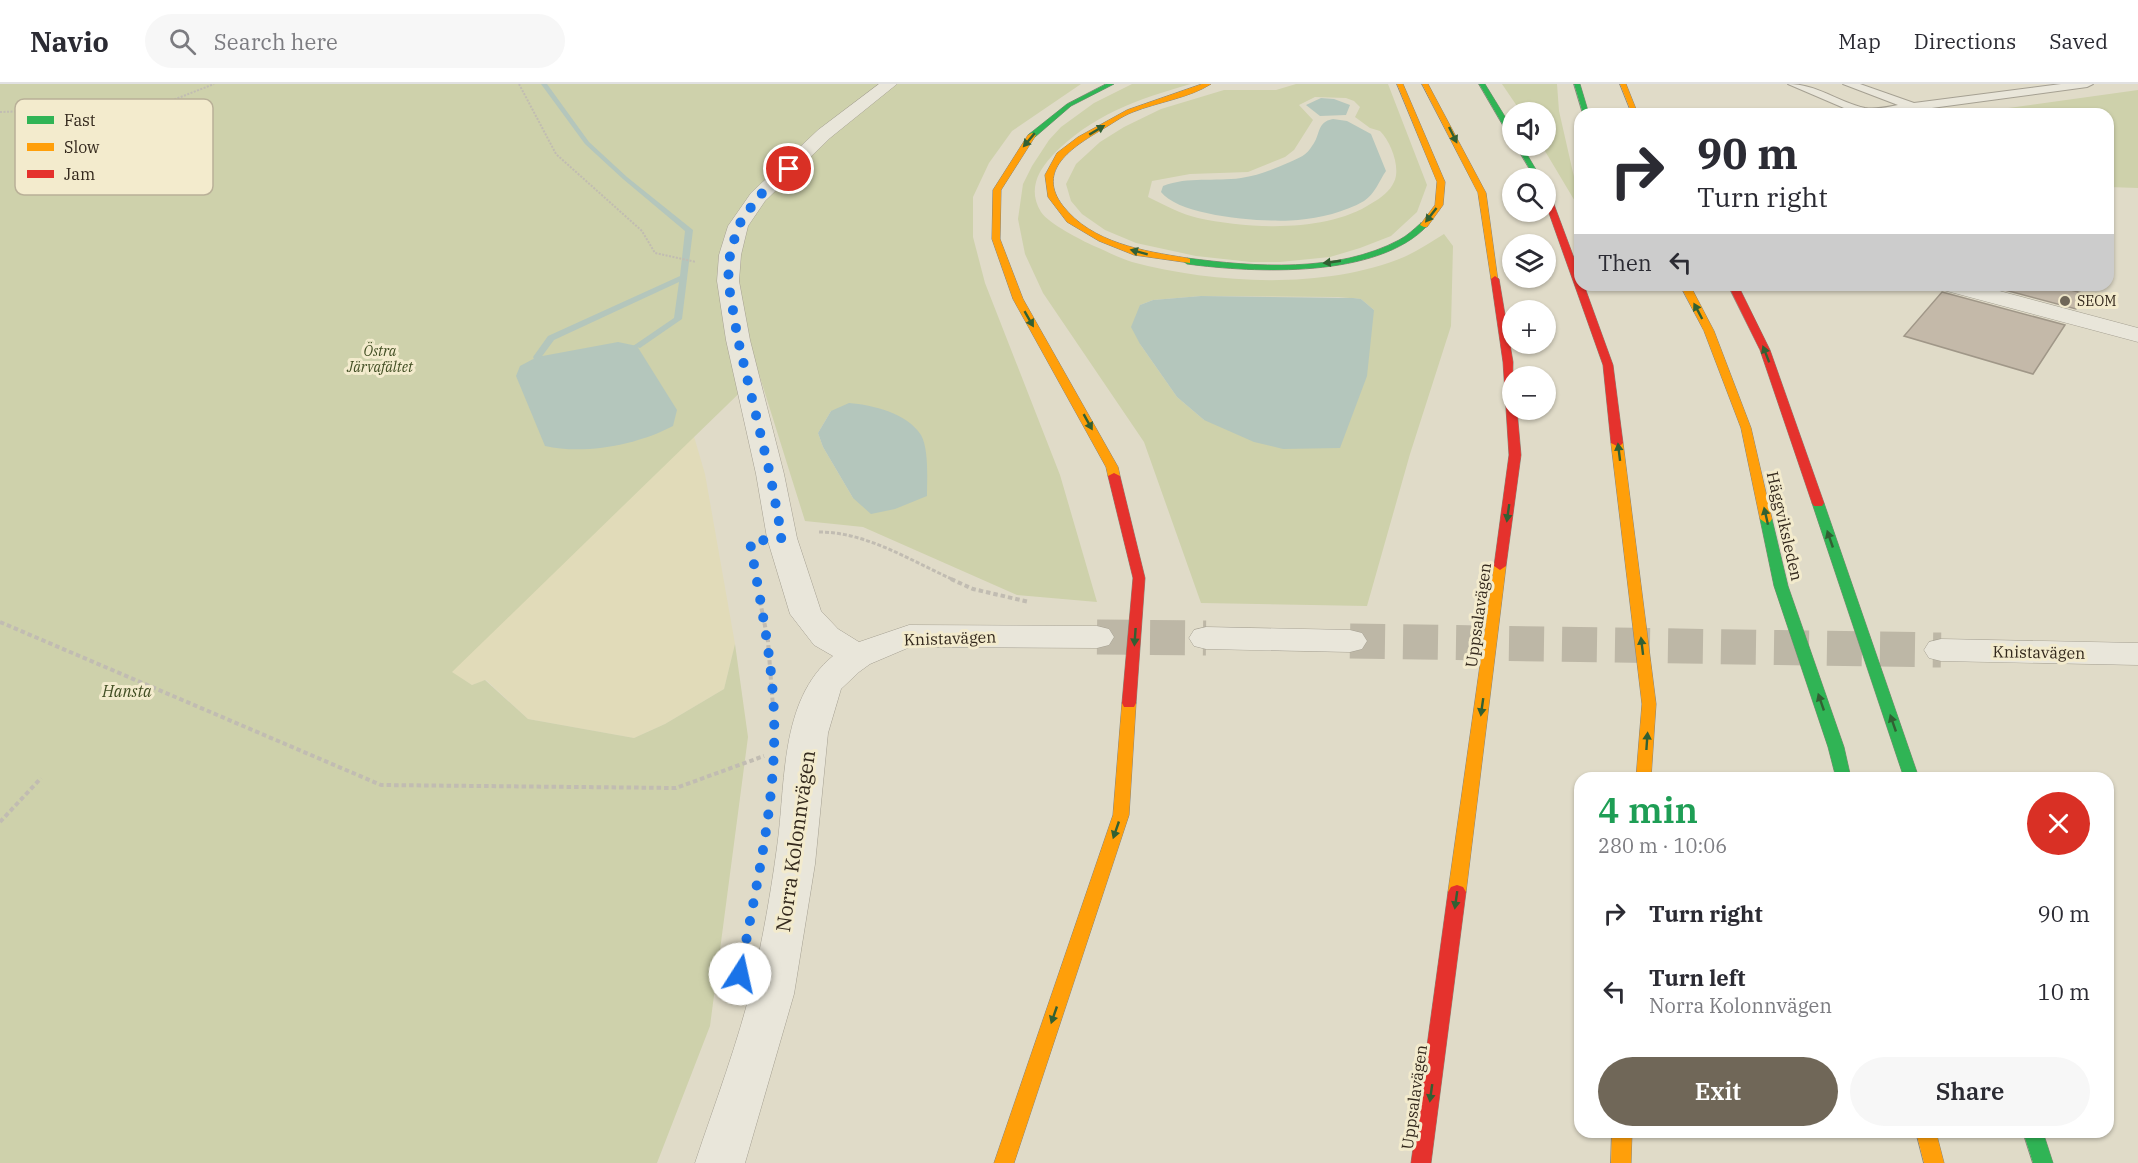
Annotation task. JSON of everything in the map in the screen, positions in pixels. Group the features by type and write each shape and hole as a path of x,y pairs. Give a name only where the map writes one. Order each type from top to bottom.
{"highway":[{"path":"1004,1163 1121,815 1139,578 1112,467 1018,299 996,239 997,190 1028,138 1069,105 1110,84"},
{"path":"1208,84 1129,111 1081,139 1060,155 1049,176 1052,197 1070,220 1102,239 1137,252 1199,263 1272,267 1334,263 1389,250 1416,234 1439,205 1441,182 1400,84"},
{"name":"Uppsalavägen","path":"1421,1163 1515,455 1508,362 1482,194 1425,84"},
{"path":"1482,84 1502,117"},
{"path":"1577,84 1584,108"},
{"path":"1623,84 1633,108"},
{"path":"1556,221 1574,271"},
{"path":"1581,291 1608,365 1649,704 1644,772"},
{"name":"Häggviksleden","path":"1688,291 1708,331 1746,428 1781,586 1842,772"},
{"path":"1736,291 1766,350 1910,772"},
{"path":"1621,1163 1622,1138"},
{"path":"1928,1138 1934,1163"},
{"path":"2035,1138 2043,1163"}],"street":[{"path":"857,656 826,637 806,614 782,538 770,474 738,340 728,281 730,255 738,226 758,197 824,134 889,84"},
{"path":"1973,291 2138,335"},
{"name":"Knistavägen","path":"821,692 837,672 857,656 880,644 909,636 1097,637"},
{"path":"1206,639 1350,641"},
{"name":"Knistavägen","path":"1941,650 2138,654"},
{"name":"Norra Kolonnvägen","path":"720,1163 772,994 800,834 810,733 821,692"}],"lane":[{"path":"1794,84 1854,108"},
{"path":"1849,84 1916,108 2088,84"}],"path":[{"path":"176,99 214,84"},
{"path":"519,84 556,154 642,231 655,253 698,262"},
{"path":"0,112 15,112"},
{"path":"782,538 827,532 860,537 973,589 1035,603"},
{"path":"760,597 768,641 774,716"},
{"path":"0,622 381,785 676,788 772,753"},
{"path":"0,822 41,778"}],"green space":[{"path":"0,84 29,84 65,99 15,99 15,108"},
{"path":"0,84 1081,84 1012,131 989,163 973,197 973,237 985,283 1060,475 1097,602 1017,595 863,527 805,521 759,374 452,672 472,685 485,680 528,719 634,738 665,724 724,689 735,644 748,737 710,1026 657,1163 0,1163","holes":["831,411 853,498 823,447 818,433"]},
{"path":"1132,84 1191,84 1152,96 1099,119 1067,142 1052,156 1038,175 1035,197 1045,217 1074,236 1122,259 1164,269 1233,279 1305,279 1373,268 1409,255 1444,234 1453,246 1451,326 1410,454 1367,606 1201,603 1144,442 1043,293 1025,254 1018,219 1023,184 1049,140 1061,127 1094,103","holes":["1201,296 1361,299 1374,310 1204,420 1177,397 1140,344 1140,305 1153,300"]},
{"path":"1296,84 1388,84 1427,185 1417,212 1391,236 1360,248 1330,257 1280,262 1251,262 1196,256 1136,243 1105,230 1082,214 1071,201 1066,184 1076,164 1100,142 1124,127 1161,109 1224,90 1276,90","holes":["1315,97 1346,98 1354,101 1360,107 1355,117 1370,128 1380,131 1384,136 1396,163 1396,176 1388,191 1354,213 1311,224 1240,225 1192,216 1148,197 1152,181 1190,174 1248,172 1285,157 1294,150 1313,120 1299,105"]},
{"path":"1502,84 1557,84 1559,111 1574,177 1574,200 1548,156 1556,156 1556,102 1514,102"},
{"path":"2138,90 2138,188 2114,187 2114,108 2008,108"},
{"name":"Östra Järvafältet","path":"213,160 668,348 705,474 735,644 724,689 665,724 634,738 528,719 486,680 472,685 308,583 69,195 213,195"}],"shaded area":[{"path":"1321,98 1334,99 1350,105 1346,115 1320,116 1306,105"},
{"path":"1333,119 1347,121 1371,134 1386,171 1368,198 1349,208 1324,216 1298,220 1246,219 1205,213 1186,207 1171,201 1161,192 1163,186 1173,183 1241,178 1260,174 1297,159 1310,149 1321,126"},
{"path":"1201,296 1353,298 1361,299 1374,310 1367,376 1340,448 1283,449 1254,442 1204,420 1177,397 1140,344 1131,327 1140,305 1153,300"},
{"path":"618,342 637,346 677,410 673,426 627,443 593,449 560,449 545,446 516,376 520,366 537,357"},
{"path":"849,403 889,412 915,427 924,441 927,496 895,509 871,514 853,498 823,447 818,433 831,411"}],"building":[{"name":"SEOM","path":"2008,291 2075,291 2086,294 2076,309"},
{"path":"1942,292 2065,325 2033,374 1904,336"}],"waterway":[{"path":"544,84 587,143 625,178 689,230 678,319 637,346"},
{"path":"537,357 551,338 682,278"}],"tunnel":[{"path":"1097,637 1206,638"},
{"path":"1350,641 1941,650"}],"traffic: fast":[{"path":"1032,135 1069,105 1111,84"},
{"path":"1482,84 1502,117"},
{"path":"1577,84 1584,108"},
{"path":"1525,156 1532,168"},
{"path":"1187,261 1277,267 1347,261 1378,253 1405,241 1424,225"},
{"path":"1818,503 1910,772"},
{"path":"1766,519 1781,586 1842,772"},
{"path":"2035,1138 2043,1163"}],"traffic: slow":[{"path":"1187,261 1137,253 1102,239 1070,220 1052,197 1049,175 1060,155 1081,139 1129,111 1208,84"},
{"path":"1400,84 1441,182 1439,205 1424,225"},
{"path":"1425,84 1482,193 1495,279"},
{"path":"1623,84 1633,108"},
{"path":"1032,135 997,190 996,239 1018,299 1112,467 1114,476"},
{"path":"1688,291 1709,331 1746,428 1766,519"},
{"path":"1617,443 1649,704 1644,772"},
{"path":"1457,892 1500,566"},
{"path":"1004,1163 1121,815 1129,703"},
{"path":"1621,1163 1622,1138"},
{"path":"1928,1138 1934,1163"}],"traffic: jam":[{"path":"1556,221 1574,271"},
{"path":"1495,279 1508,362 1515,455 1500,566"},
{"path":"1581,291 1608,365 1617,443"},
{"path":"1736,291 1765,350 1818,503"},
{"path":"1114,476 1139,578 1129,703"},
{"path":"1421,1163 1457,892"}],"place":[{"name":"SEOM","path":"2065,301"}],"route":[{"path":"740,974 770,808 774,716 768,641 750,542 782,538 770,474 738,340 728,281 730,255 738,226 758,197 789,169"}],"park label":[{"name":"Hansta","path":"127,691"}]}
